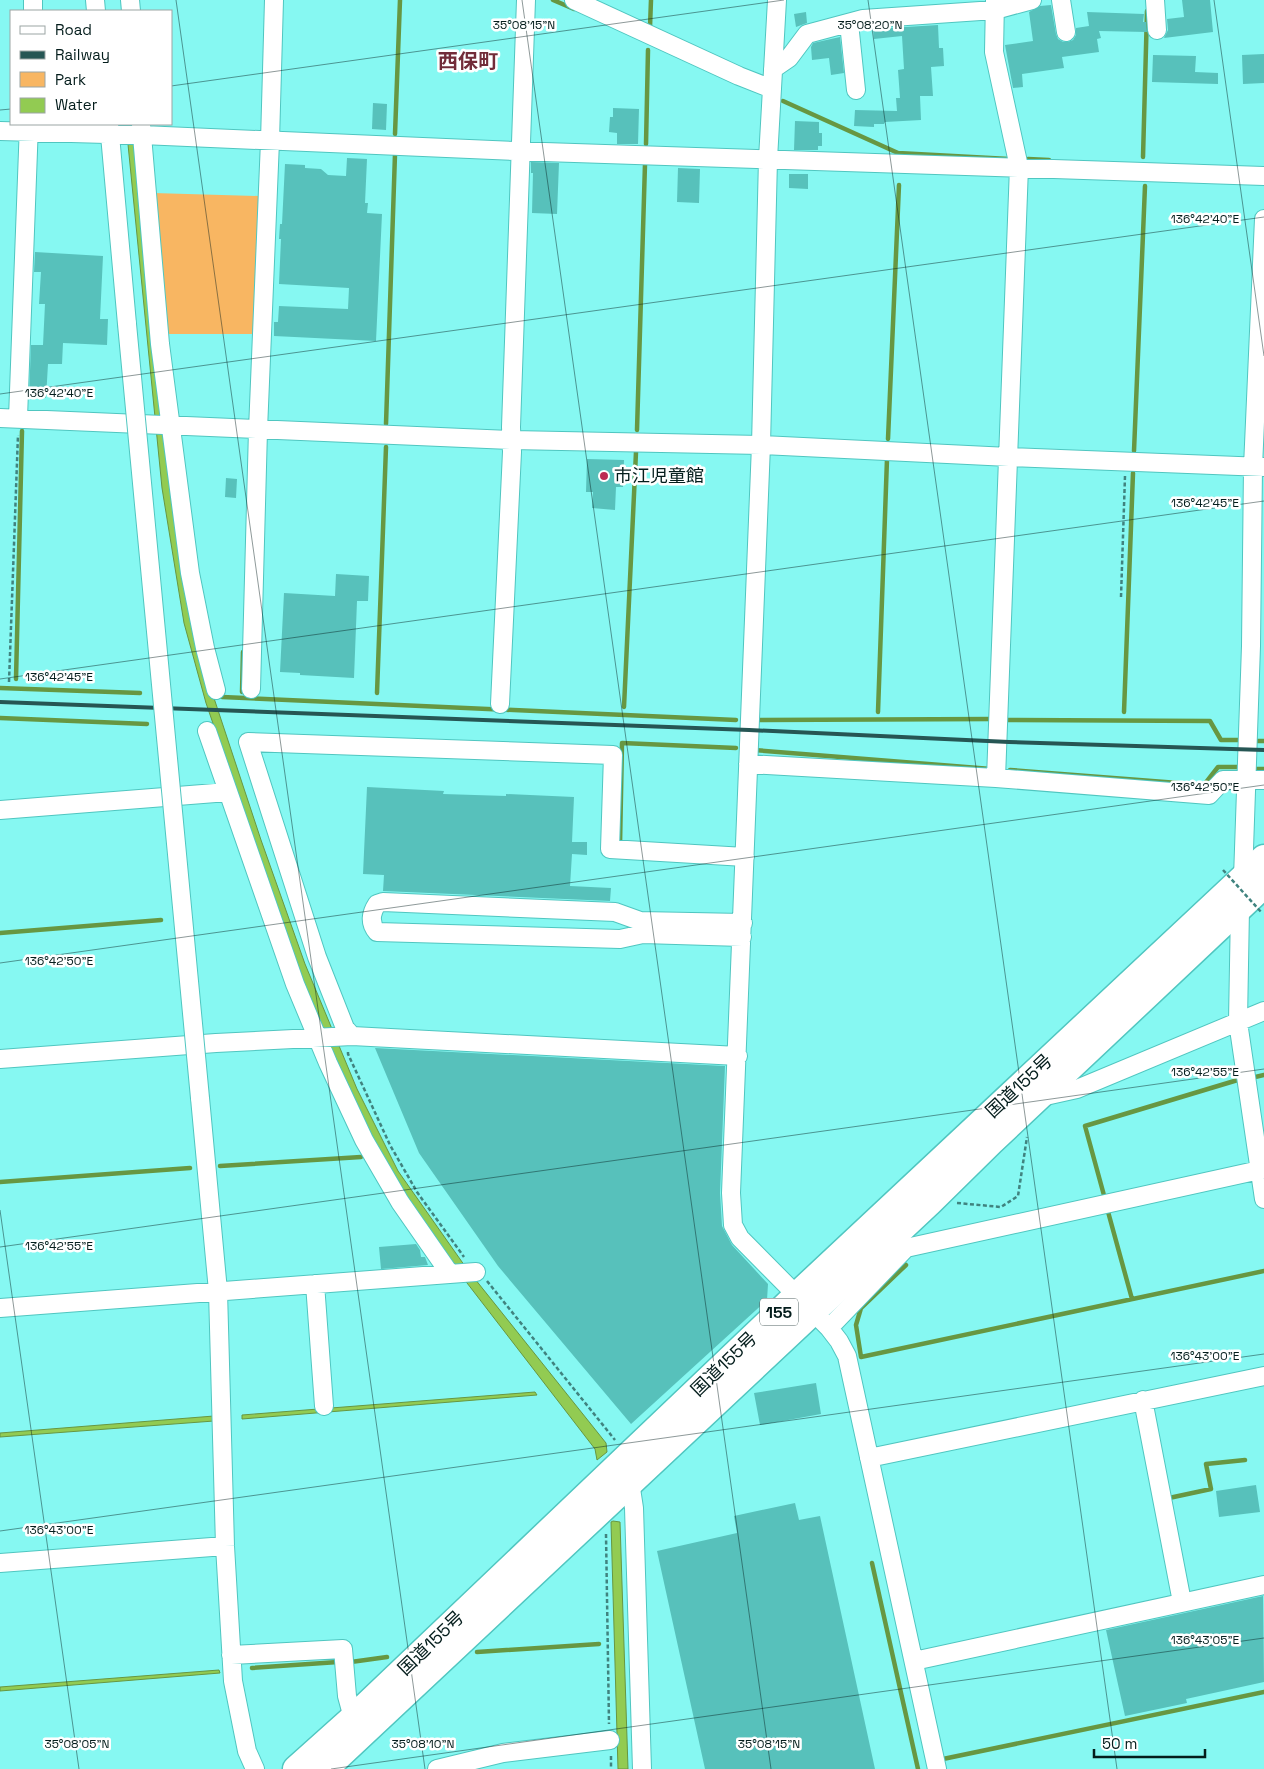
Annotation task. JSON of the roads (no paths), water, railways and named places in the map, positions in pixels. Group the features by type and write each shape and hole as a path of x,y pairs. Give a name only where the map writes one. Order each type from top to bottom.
{"highway":[{"name":"国道155号","path":"813,1311 1264,858"},
{"name":"国道155号","path":"296,1769 626,1471 813,1311 1019,1116 1251,910 1243,878"},
{"name":"国道155号","path":"330,1767 603,1508 626,1471"}],"street":[{"path":"251,689 258,430 274,0"},
{"path":"500,704 512,440 526,0"},
{"path":"574,0 739,76 772,89"},
{"path":"777,0 768,159 761,445 738,1056 731,1193 733,1225 740,1238 813,1311 839,1341 847,1356 937,1769"},
{"path":"774,69 789,58 807,34 849,22 957,6 995,5 1032,0"},
{"path":"1061,0 1066,32"},
{"path":"1155,0 1157,30"},
{"path":"995,5 994,52 1019,168 996,778"},
{"path":"849,22 856,90"},
{"path":"0,131 28,128 127,131 270,141 522,151 1264,176"},
{"path":"18,418 28,128"},
{"path":"127,131 127,324 218,1292 225,1546 233,1681 247,1751 255,1769"},
{"path":"127,131 160,344 165,425 190,573 205,648 216,690"},
{"path":"1243,878 1256,780 1251,646 1259,467 1264,219"},
{"path":"0,418 512,440 761,445 1259,467"},
{"path":"0,1308 463,1273 400,1202 364,1140 295,984 207,731"},
{"path":"352,1036 345,1028 317,957 248,742 613,755 610,848 745,856"},
{"path":"748,764 996,778 1209,795 1223,780 1256,780"},
{"path":"0,810 228,792"},
{"path":"383,902 615,912 640,921 742,930 643,934 620,939 377,932 372,927 372,912 377,904 383,902"},
{"path":"1251,910 1238,1022 1262,1170 1264,1199"},
{"path":"1040,1097 1076,1089 1264,1011"},
{"path":"0,1059 352,1036 738,1056"},
{"path":"813,1311 906,1248 1262,1170"},
{"path":"315,1284 324,1406"},
{"path":"869,1458 1264,1376"},
{"path":"1143,1400 1182,1602"},
{"path":"626,1471 634,1508 642,1769"},
{"path":"0,1563 225,1546"},
{"path":"914,1661 1264,1585"},
{"path":"231,1655 343,1648 347,1696 353,1718"},
{"path":"436,1769 503,1753 610,1740"}],"water":[{"path":"126,125 136,125 205,671 261,840 305,964 357,1089 398,1171 467,1269 606,1443 607,1452 597,1460 595,1449 457,1270 395,1184 370,1138 296,966 206,703 184,623 162,488"},
{"path":"535,1392 537,1395 242,1419 242,1415"},
{"path":"214,1416 214,1421 0,1437 0,1433"},
{"path":"611,1522 620,1522 628,1769 618,1769"},
{"path":"219,1670 220,1673 0,1691 0,1687"}],"waterway":[{"path":"395,134 400,0"},
{"path":"553,0 574,9"},
{"path":"650,27 651,0"},
{"path":"1143,157 1147,11"},
{"path":"646,144 648,50"},
{"path":"783,101 898,153 1009,159"},
{"path":"386,424 395,154"},
{"path":"1028,159 1049,160"},
{"path":"637,430 645,164"},
{"path":"888,439 899,185"},
{"path":"1134,451 1145,186"},
{"path":"16,679 22,431"},
{"path":"377,693 386,447"},
{"path":"624,707 636,452"},
{"path":"878,712 887,459"},
{"path":"1124,712 1133,473"},
{"path":"242,692 243,652"},
{"path":"0,688 140,693"},
{"path":"222,697 736,720"},
{"path":"0,718 147,724"},
{"path":"756,720 993,719"},
{"path":"1003,720 1210,721 1221,740 1243,740"},
{"path":"1253,741 1264,741"},
{"path":"620,845 622,743 736,748"},
{"path":"754,750 991,769"},
{"path":"1010,770 1204,785 1218,767 1239,767"},
{"path":"1253,769 1264,769"},
{"path":"0,933 161,920"},
{"path":"1251,1078 1264,1075"},
{"path":"1105,1199 1085,1126 1241,1079"},
{"path":"220,1166 361,1157"},
{"path":"0,1182 190,1168"},
{"path":"1107,1208 1132,1299"},
{"path":"906,1265 861,1308 856,1325 861,1357 1264,1271"},
{"path":"1169,1498 1211,1489 1206,1464 1245,1460"},
{"path":"872,1563 918,1769"},
{"path":"477,1652 599,1644"},
{"path":"351,1662 387,1657"},
{"path":"252,1668 338,1662"},
{"path":"943,1759 1264,1692"}],"railway":[{"path":"0,702 749,730 1009,742 1264,750"}],"place":[{"name":"市江児童館","path":"604,476"}],"district":[{"name":"西保町","path":"468,61"}]}
